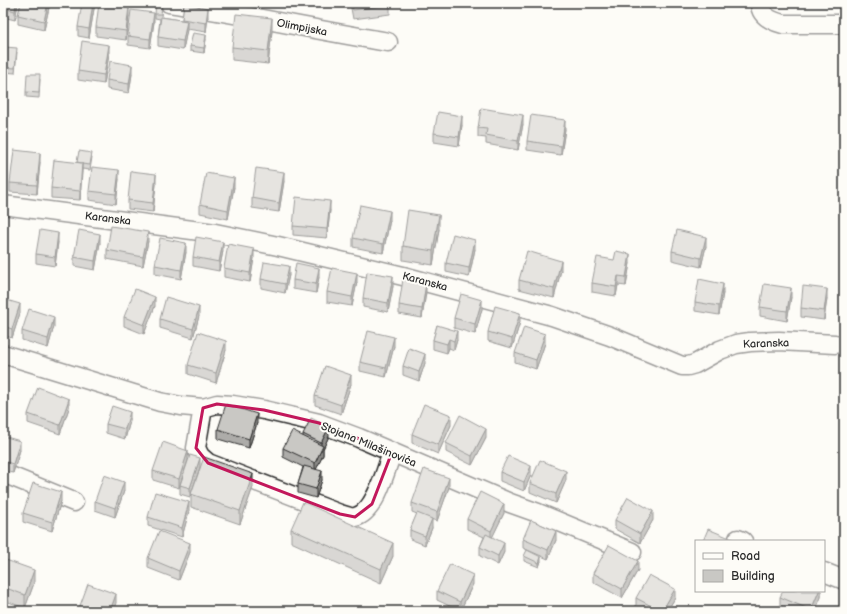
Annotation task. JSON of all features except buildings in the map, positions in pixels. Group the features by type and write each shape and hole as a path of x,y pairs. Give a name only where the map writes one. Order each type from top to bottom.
{"street":[{"name":"Olimpijska","path":"169,3 236,13 310,29 388,42"},
{"path":"760,3 762,12 773,22 783,24 844,24"},
{"name":"Karanska","path":"3,205 215,233 278,246 403,276 552,316 610,336 682,366 694,364 720,350 736,344 750,342 836,344"},
{"name":"Stojana Milašinovića","path":"3,354 160,402 203,408 217,404 264,410 319,423 392,452 483,492 632,552"},
{"path":"203,408 196,448 200,456 208,463 340,514 355,517 364,513 372,504 392,452"},
{"path":"3,474 74,502"},
{"path":"825,572 844,580"}],"highlighted area":[{"path":"217,404 264,410 319,423 392,452 372,504 355,517 340,514 208,463 196,448 203,408"}]}
